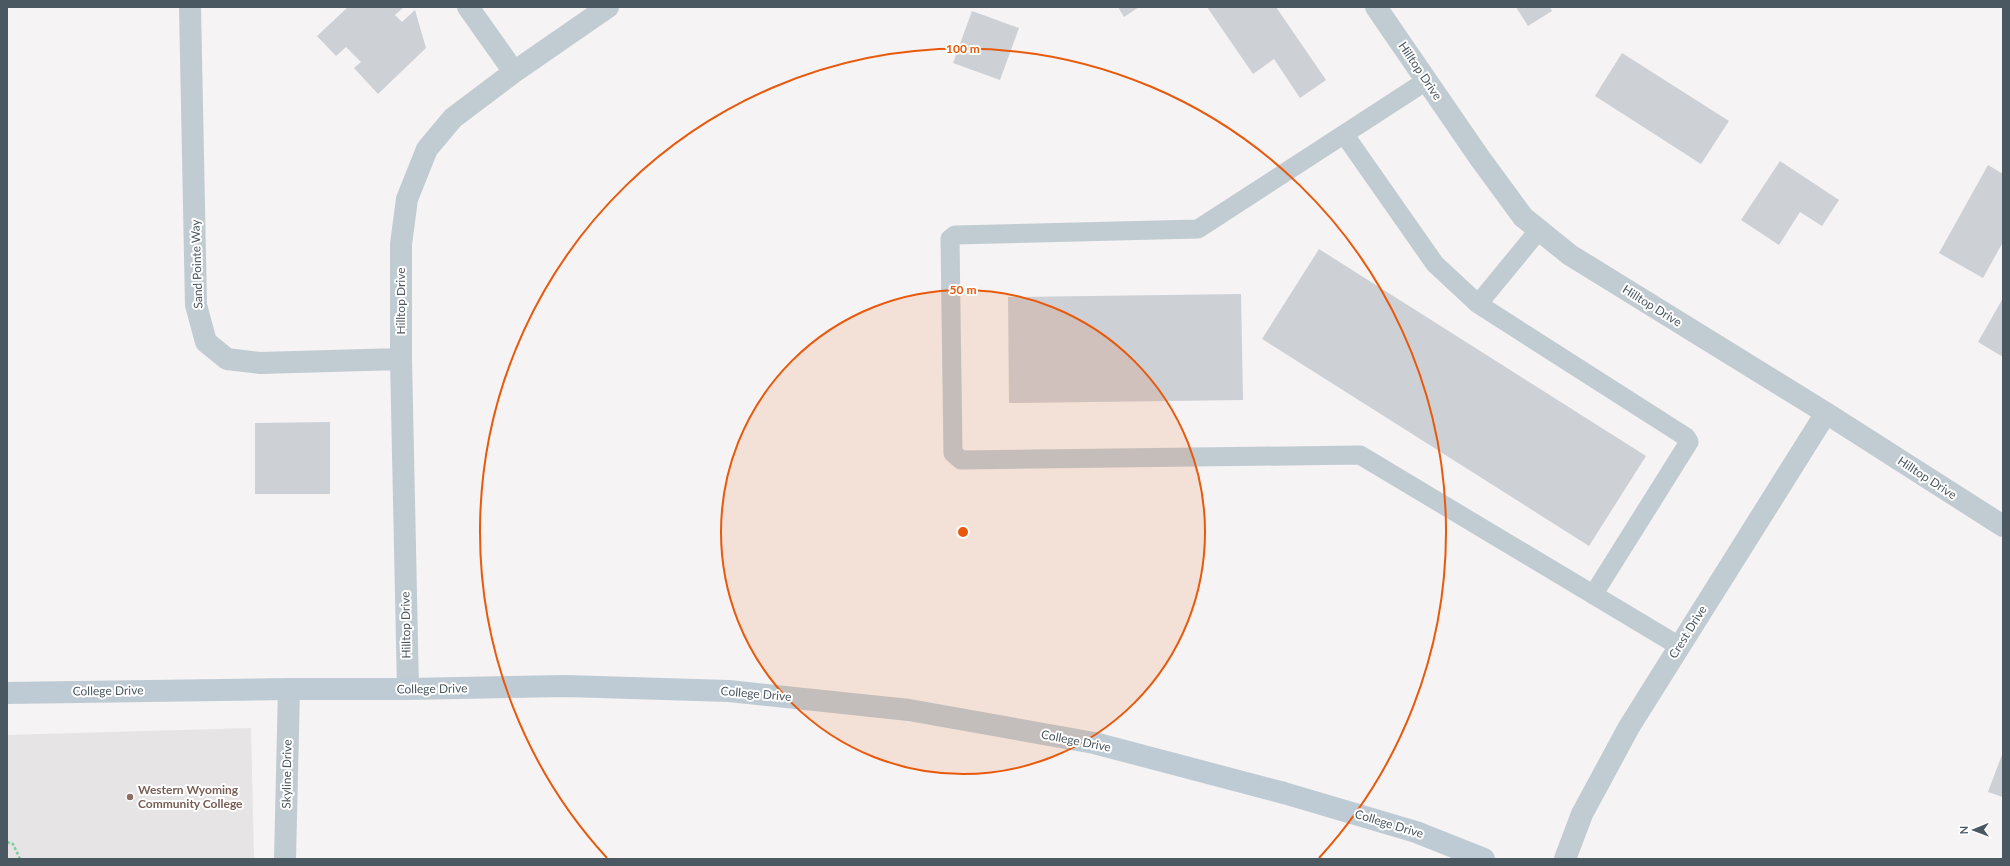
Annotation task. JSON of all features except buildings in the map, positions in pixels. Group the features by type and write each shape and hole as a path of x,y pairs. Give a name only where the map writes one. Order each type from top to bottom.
{"main road":[{"name":"College Drive","path":"7,693 566,686 729,691 909,710 1094,743 1284,793 1409,830 1484,859"}],"street":[{"name":"Sand Pointe Way","path":"190,7 196,306 206,342 227,359 260,363 401,359"},
{"path":"468,7 514,72"},
{"name":"Hilltop Drive","path":"408,689 401,359 401,244 407,199 427,149 453,118 514,72 608,7"},
{"name":"Hilltop Drive","path":"1376,7 1426,81 1523,217 1570,255 1826,413 2003,526"},
{"name":"Crest Drive","path":"1565,859 1582,814 1629,727 1826,413"},
{"name":"Skyline Drive","path":"286,859 289,689"}],"lane":[{"path":"1426,81 1198,229 955,235 950,239 953,453 961,460 1360,455 1679,646"},
{"path":"1344,134 1435,264 1478,304 1686,437 1689,442 1593,595"},
{"path":"1478,304 1540,230"}],"path":[{"path":"7,842 13,844 20,859"}],"shaded area":[{"name":"Western Wyoming Community College","path":"251,728 254,859 7,859 7,735"}],"place":[{"name":"Western Wyoming Community College","path":"130,797"}]}
